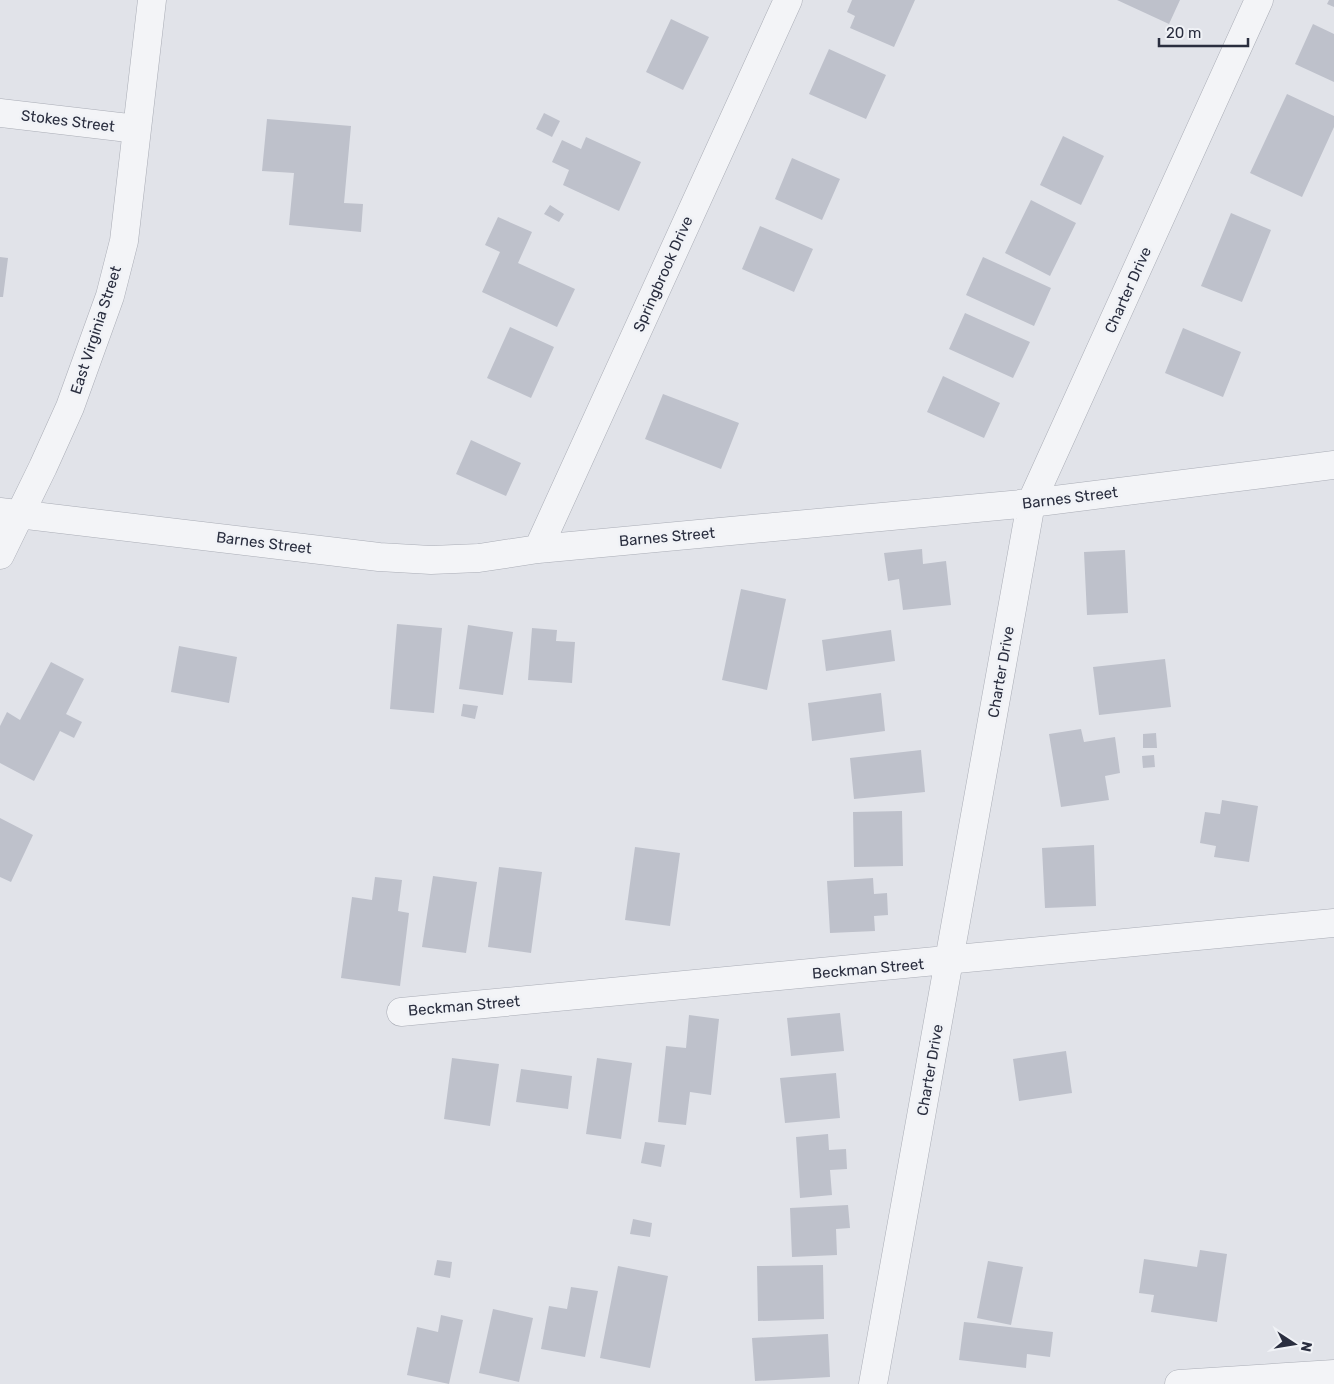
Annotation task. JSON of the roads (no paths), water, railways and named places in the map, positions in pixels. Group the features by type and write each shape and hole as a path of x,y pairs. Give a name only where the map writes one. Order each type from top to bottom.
{"street":[{"name":"East Virginia Street","path":"0,555 10,513 70,407 110,296 124,240 152,0"},
{"name":"Springbrook Drive","path":"538,549 788,0"},
{"name":"Charter Drive","path":"873,1384 1031,503 1259,0"},
{"name":"Stokes Street","path":"0,113 137,130"},
{"name":"Barnes Street","path":"10,513 379,557 431,560 479,558 538,549 1031,503 1334,465"},
{"name":"Beckman Street","path":"401,1012 1334,924"},
{"path":"1179,1384 1334,1374"}]}
